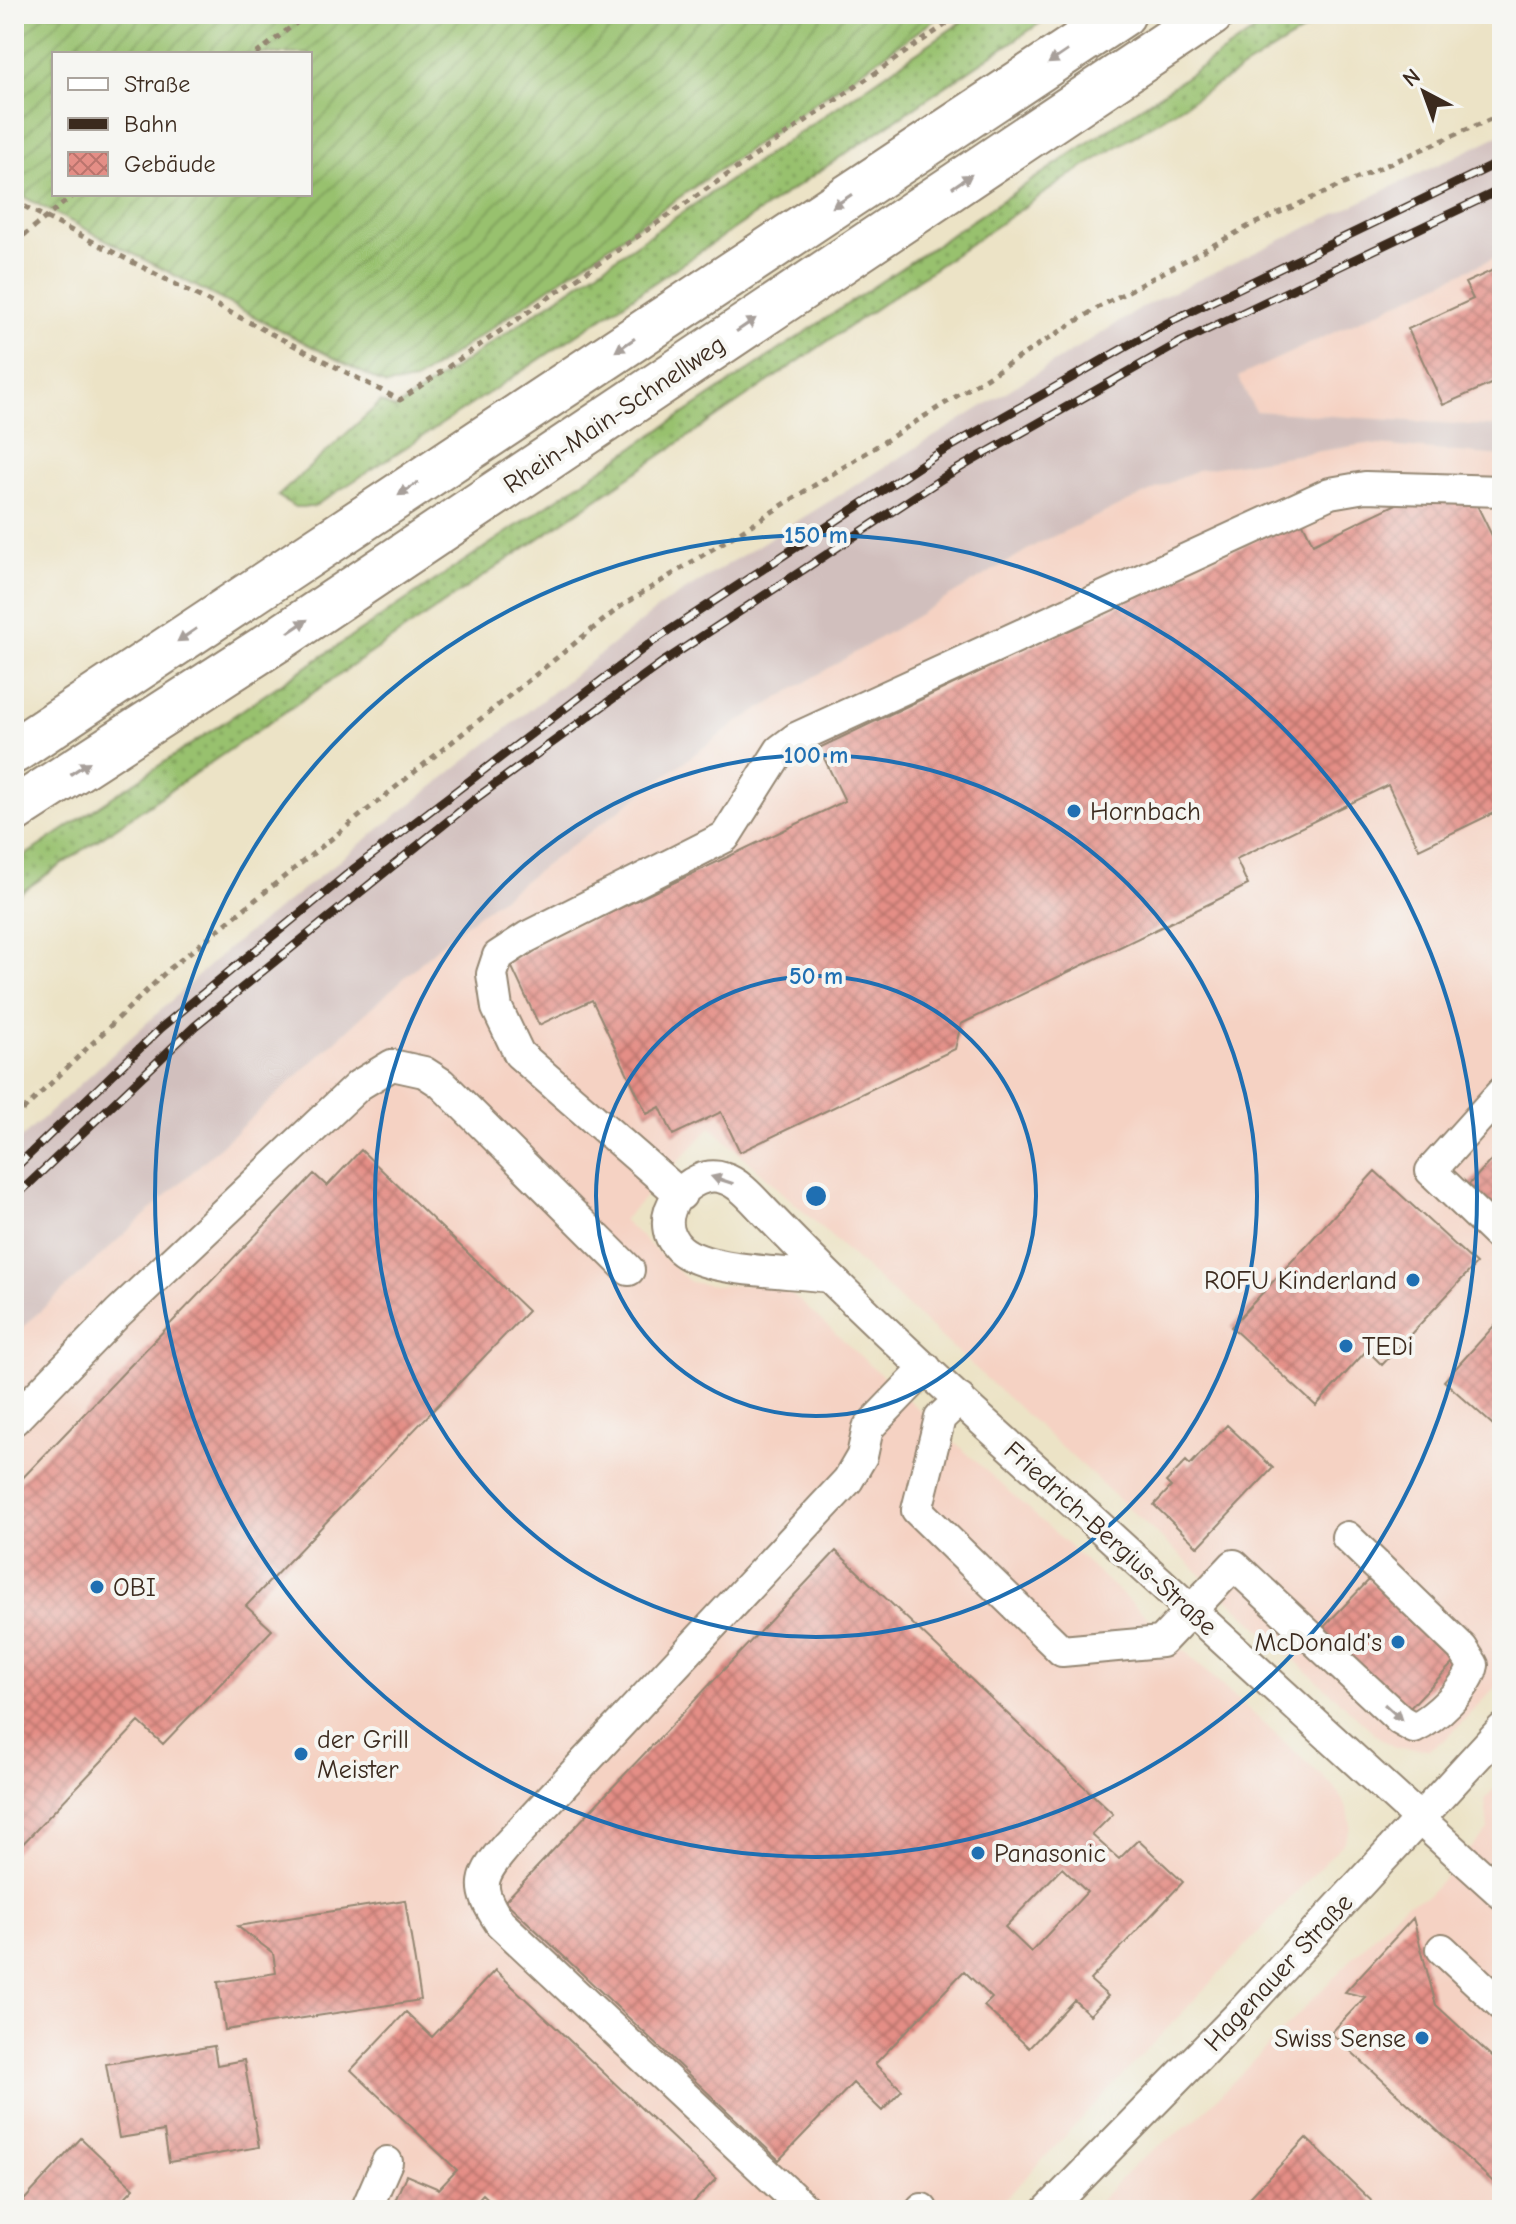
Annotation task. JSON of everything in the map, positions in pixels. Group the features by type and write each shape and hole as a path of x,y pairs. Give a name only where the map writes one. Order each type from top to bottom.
{"highway":[{"name":"Rhein-Main-Schnellweg","path":"14,751 1123,14"},
{"name":"Rhein-Main-Schnellweg","path":"14,810 283,636 1211,14"}],"street":[{"path":"828,1277 701,1262 687,1255 668,1238 669,1209 681,1195 519,1054 497,1008 492,974 498,956 527,937 725,837 780,750 796,738 1330,493 1365,487 1502,491"},
{"path":"14,1420 118,1313 359,1085 392,1065 424,1072 441,1083 629,1270"},
{"path":"1502,1092 1431,1171 1502,1239"},
{"name":"Friedrich-Bergius-Straße","path":"681,1195 698,1179 711,1175 726,1178 926,1368 1502,1894"},
{"path":"806,2210 500,1923 484,1895 483,1881 486,1869 508,1844 848,1480 862,1456 868,1428 926,1368"},
{"path":"960,1399 940,1418 917,1510 1062,1651 1161,1642 1234,1565 1400,1720 1414,1728 1426,1723 1471,1676 1473,1665 1462,1648 1347,1537"},
{"name":"Hagenauer Straße","path":"1048,2210 1238,2016 1500,1735"},
{"path":"1442,1949 1502,2005"},
{"path":"366,2210 387,2162"}],"path":[{"path":"259,52 308,14"},
{"path":"14,201 400,400 961,14"},
{"path":"14,1119 168,970 620,607 1099,307 1249,226 1502,114"},
{"path":"14,243 72,196"}],"shaded area":[{"path":"1502,134 1502,254 1238,377 1255,411 1502,427 1502,456 1366,444 1197,470 1039,543 735,724 450,936 14,1335 14,1145 225,951 665,603 1150,303"},
{"path":"1502,254 1502,427 1255,411 1238,377"},
{"path":"1366,444 1502,456 1502,1680 1446,1739 1429,1749 1396,1748 1380,1738 711,1127 623,1220 690,1282 714,1286 764,1284 792,1294 1336,1789 1348,1810 1351,1826 1345,1841 995,2210 14,2210 14,1335 450,936 735,724 1039,543 1197,470"},
{"path":"1502,1778 1502,2210 1091,2210 1138,2161 1197,2119 1406,1903 1427,1896 1488,1830 1485,1800"}],"green space":[{"path":"14,14 943,14 415,381 386,385 14,192"},
{"path":"973,14 1054,14 313,507 295,507 278,496 381,402 395,409"},
{"path":"1280,14 1331,14 1068,177 14,897 14,863"}],"building":[{"path":"1502,266 1502,379 1443,405 1408,329 1473,299 1465,283"},
{"path":"1411,497 1473,497 1502,556 1502,809 1419,849 1388,785 1236,859 1248,885 961,1024 955,1049 740,1152 721,1112 673,1135 660,1107 647,1114 592,1000 539,1025 509,961 845,801 819,748 1301,519 1313,544"},
{"path":"1502,1148 1502,1225 1464,1190"},
{"path":"361,1150 528,1311 246,1606 272,1630 163,1744 139,1722 14,1853 14,1487 314,1174 327,1186"},
{"path":"1375,1171 1476,1264 1382,1365 1367,1350 1316,1406 1231,1327"},
{"path":"1502,1317 1502,1433 1444,1381"},
{"path":"1227,1425 1273,1468 1198,1547 1154,1505 1171,1487 1166,1482 1186,1461 1190,1465"},
{"path":"836,1551 1113,1814 1092,1835 1119,1859 1138,1840 1183,1882 1090,1980 1108,1996 1090,2015 1074,2000 1029,2048 984,2006 992,1998 964,1971 875,2064 902,2090 882,2111 853,2083 779,2160 505,1901","holes":["1062,1868 1087,1892 1031,1952 1005,1927"]},
{"path":"1369,1580 1454,1662 1405,1713 1320,1631"},
{"path":"405,1900 421,2000 225,2030 218,1982 276,1973 273,1953 237,1926"},
{"path":"1413,1918 1436,2005 1502,2066 1502,2190 1331,2033 1365,1997 1345,1992"},
{"path":"495,1970 716,2179 686,2210 500,2210 483,2194 474,2204 480,2207 478,2210 391,2210 406,2175 439,2189 457,2170 351,2070 406,2012 432,2037"},
{"path":"214,2046 217,2065 244,2060 259,2147 169,2162 164,2131 119,2138 106,2064"},
{"path":"81,2138 134,2188 113,2210 15,2210"},
{"path":"1306,2138 1381,2210 1238,2210"}],"railway":[{"path":"14,1169 161,1028 355,868 652,642 936,455 1173,320 1502,161"},
{"path":"14,1198 195,1026 479,796 663,662 949,474 1181,342 1502,189"}],"place":[{"name":"Hornbach","path":"1074,811"},
{"name":"ROFU Kinderland","path":"1413,1280"},
{"name":"TEDi","path":"1346,1346"},
{"name":"OBI","path":"97,1587"},
{"name":"McDonald's","path":"1398,1642"},
{"name":"der Grill Meister","path":"301,1754"},
{"name":"Panasonic","path":"978,1853"},
{"name":"Swiss Sense","path":"1422,2038"}]}
